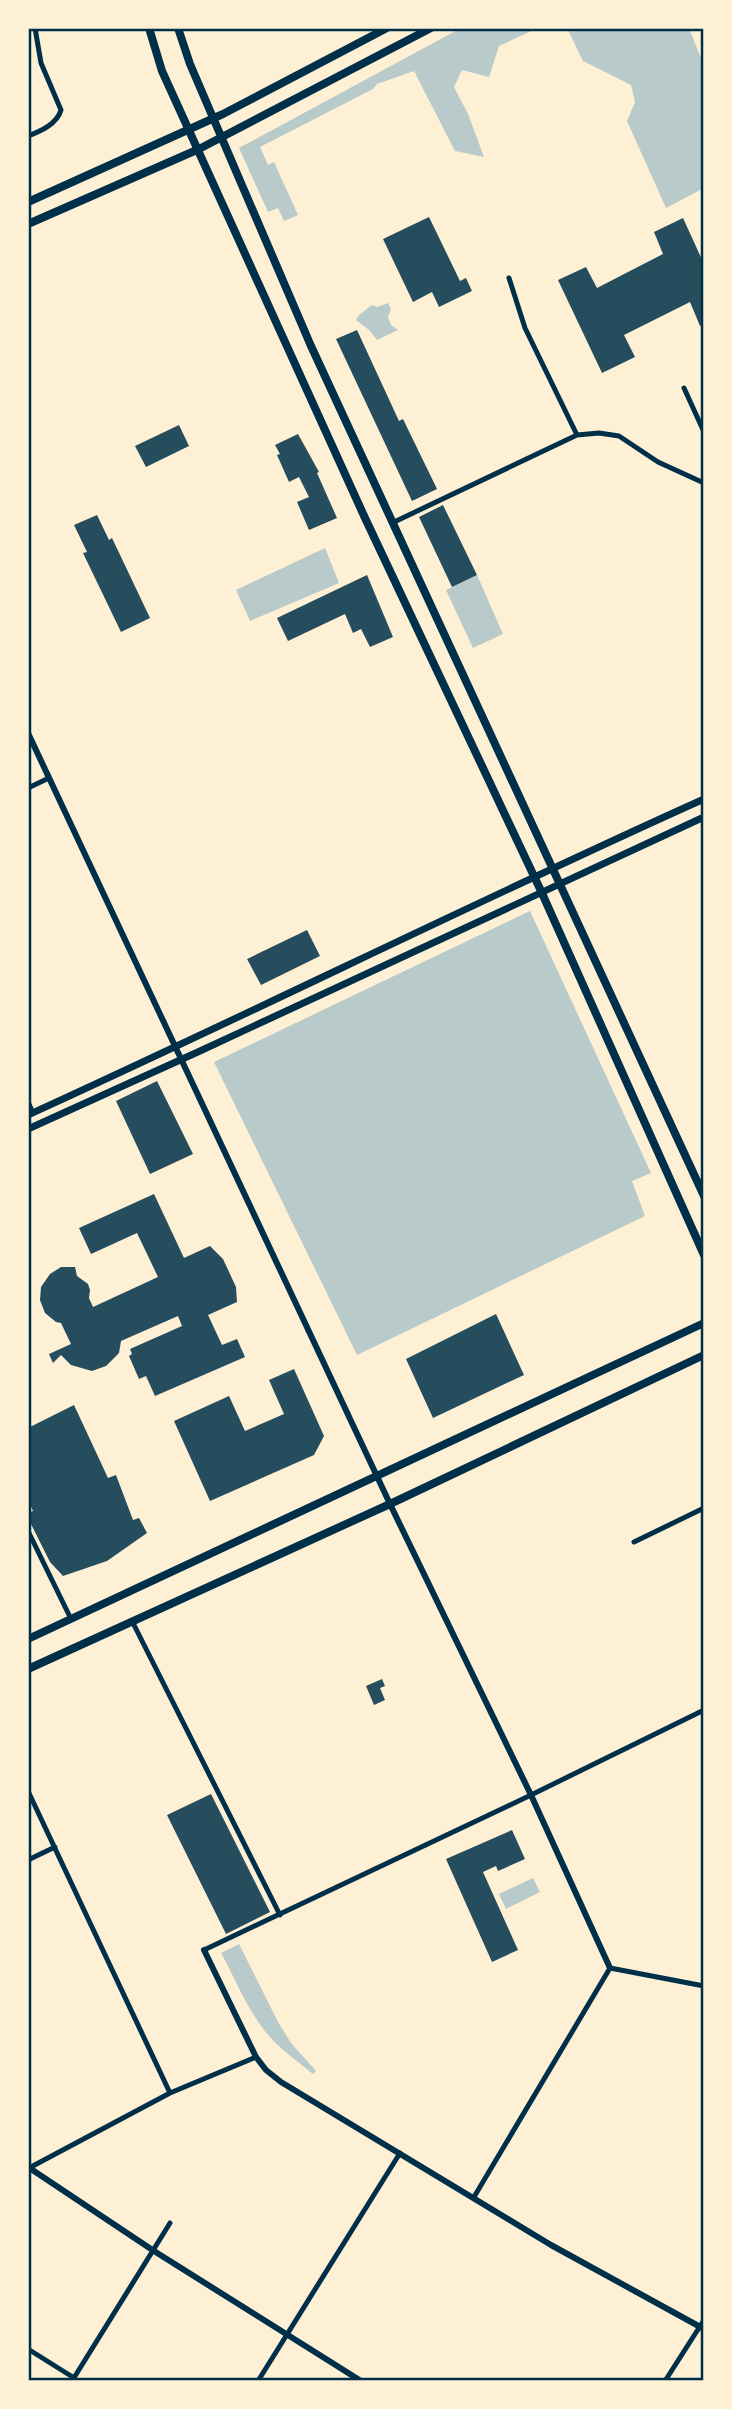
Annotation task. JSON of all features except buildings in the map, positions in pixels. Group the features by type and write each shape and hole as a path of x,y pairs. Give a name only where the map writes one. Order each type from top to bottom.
{"main road":[{"path":"149,28 162,71 366,518 541,891 704,1255"},
{"path":"178,28 220,138 311,346 704,1196"},
{"path":"28,202 213,118 387,28"},
{"path":"28,224 199,149 431,28"},
{"path":"30,1114 177,1047 552,867 704,799"},
{"path":"28,1129 704,817"},
{"path":"28,1639 704,1323"},
{"path":"28,1670 390,1504 704,1355"}],"street":[{"path":"28,136 52,124 61,110 41,63 35,28"},
{"path":"509,278 525,328 577,435"},
{"path":"684,388 704,432"},
{"path":"392,523 577,435 599,433 618,436 658,462 704,483"},
{"path":"28,733 610,1968"},
{"path":"28,788 49,778"},
{"path":"28,1102 30,1114"},
{"path":"634,1542 704,1508"},
{"path":"28,1531 71,1619"},
{"path":"132,1620 280,1915"},
{"path":"702,2328 551,2245 281,2082 266,2070 256,2057 204,1950 531,1796 704,1710"},
{"path":"28,1791 170,2093"},
{"path":"28,1860 55,1847"},
{"path":"610,1968 704,1986"},
{"path":"474,2197 610,1968"},
{"path":"256,2057 170,2093 29,2167 154,2251 361,2381"},
{"path":"258,2381 400,2153"},
{"path":"28,2349 75,2380 170,2223"},
{"path":"664,2381 702,2328 704,2319"}],"shaded area":[{"path":"461,28 538,28 499,46 489,77 462,70 454,87 468,114 484,157 455,151 414,71 377,84 373,89 260,147 268,165 274,162 298,215 284,221 278,208 268,212 239,148"},
{"path":"567,28 689,28 704,66 704,188 666,208 627,121 635,102 631,85 583,61"},
{"path":"388,303 391,309 388,317 391,325 398,330 377,340 356,320 372,305 377,307"},
{"path":"325,548 339,583 250,621 236,590"},
{"path":"477,575 503,634 473,648 446,590"},
{"path":"530,911 651,1173 632,1181 645,1216 357,1355 214,1062"},
{"path":"533,1878 540,1892 506,1909 499,1894"},
{"path":"239,1944 278,2022 291,2043 316,2071 313,2074 275,2042 252,2012 221,1953"}]}
